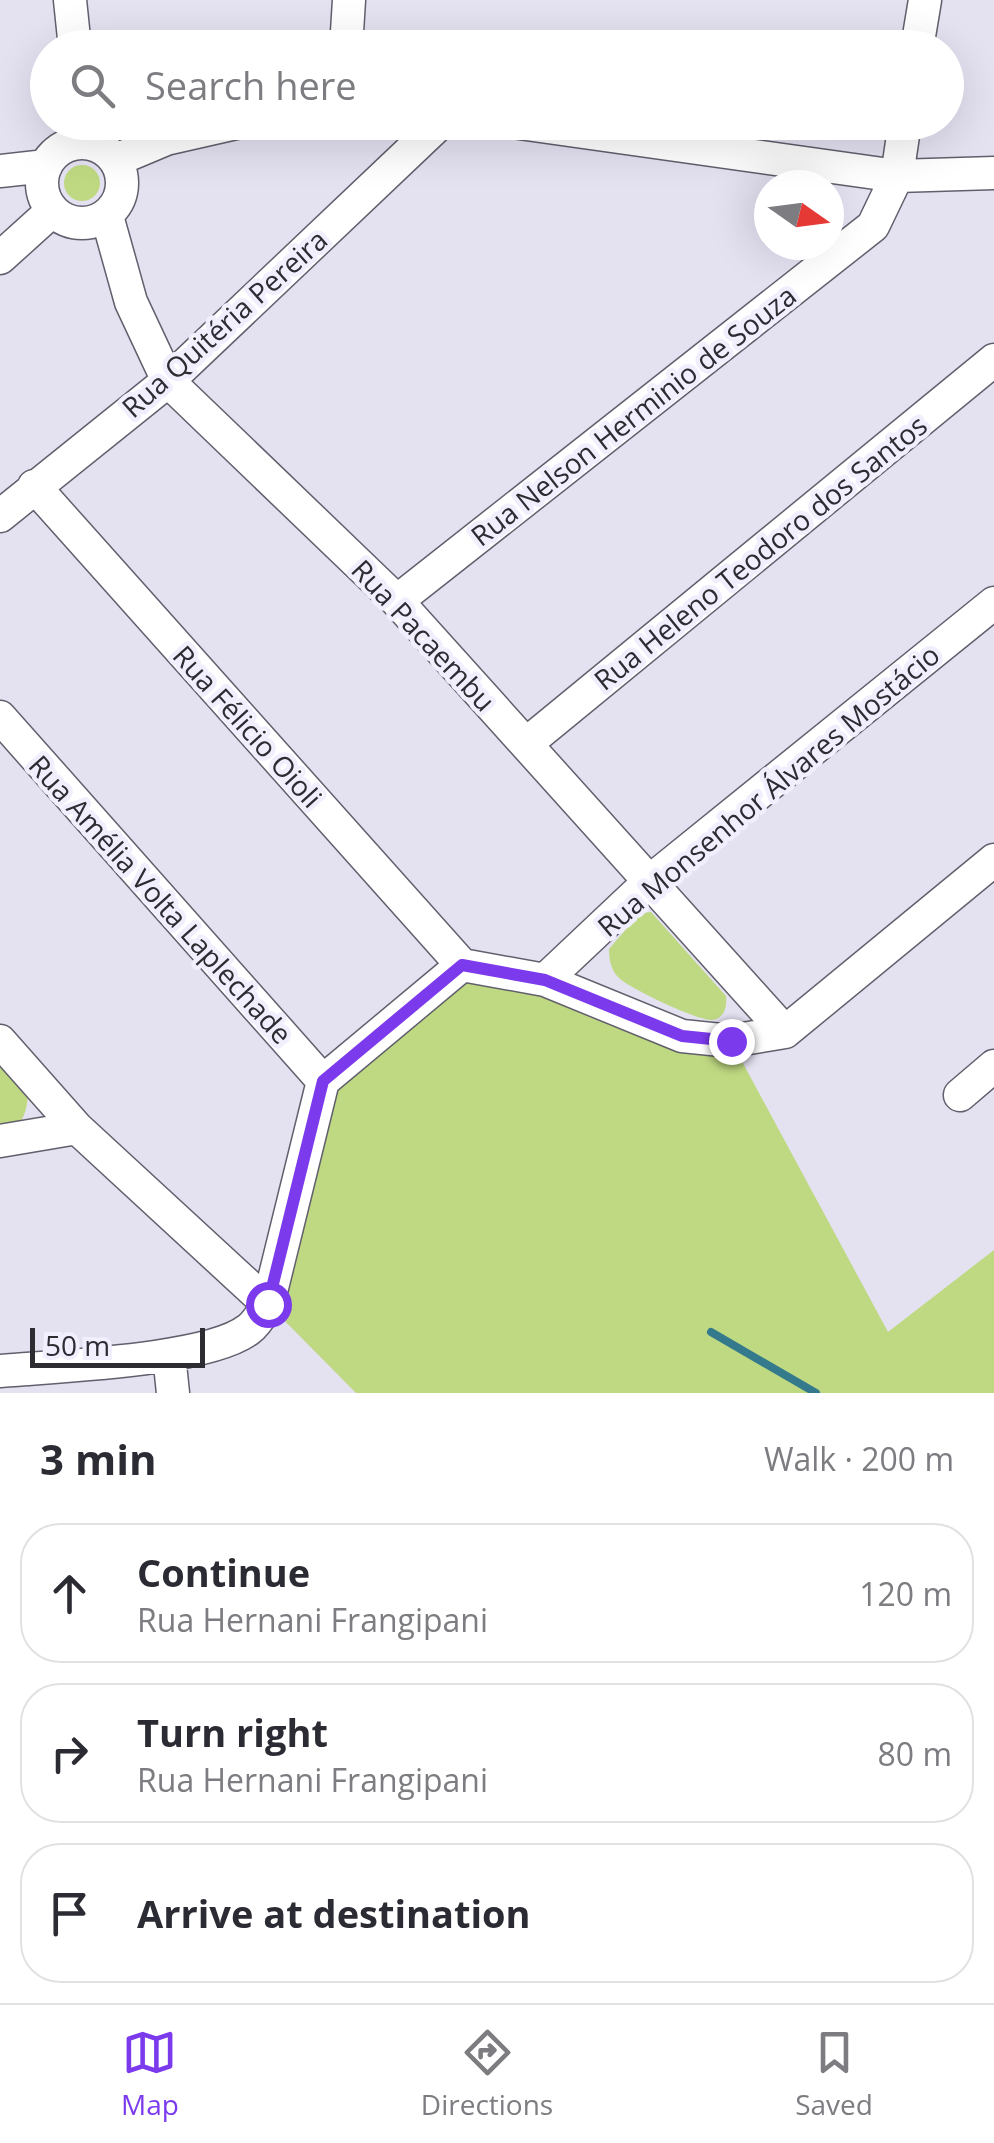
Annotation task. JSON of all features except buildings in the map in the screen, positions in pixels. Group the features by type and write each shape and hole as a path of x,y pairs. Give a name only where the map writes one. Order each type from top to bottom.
{"street":[{"path":"70,0 73,30"},
{"path":"347,30 349,0"},
{"path":"921,30 925,0"},
{"path":"74,140 46,166 42,185 52,211 62,219 85,224 108,216 123,190 116,160 93,140"},
{"path":"116,160 161,140"},
{"name":"Rua Quitéria Pereira","path":"0,516 168,381 422,140"},
{"path":"640,140 897,176 994,173"},
{"name":"Rua Nelson Herminio de Souza","path":"397,601 873,226 897,176 903,140"},
{"path":"0,170 46,166"},
{"path":"0,258 52,211"},
{"name":"Rua Pacaembu","path":"108,216 131,302 168,381 397,601 786,1032"},
{"name":"Rua Heleno Teodoro dos Santos","path":"526,744 994,360"},
{"name":"Rua Félicio Oioli","path":"34,486 462,965"},
{"name":"Rua Monsenhor Álvares Mostácio","path":"545,980 650,881 994,603"},
{"name":"Rua Amélia Volta Laplechade","path":"0,717 323,1081"},
{"path":"0,1370 169,1355 211,1345 248,1330 268,1304 323,1081 462,965 545,980 682,1036 731,1041 786,1032 994,860"},
{"path":"0,1041 77,1128 268,1304"},
{"path":"960,1095 994,1066"},
{"path":"0,1141 77,1128"},
{"path":"169,1355 173,1393"}],"green space":[{"path":"82,165 95,170 100,183 95,196 82,201 69,196 64,183 69,170"},
{"path":"651,912 726,996 720,1017 704,1019 679,1010 636,989 614,972 609,949 640,913"},
{"path":"462,965 731,1041 888,1332 994,1250 994,1393 356,1393 268,1304 323,1081"},
{"path":"0,1058 28,1095 21,1121 0,1135"}],"waterway":[{"path":"711,1332 816,1393"}],"route":[{"path":"268,1304 323,1081 462,965 545,980 682,1036 731,1041"}]}
